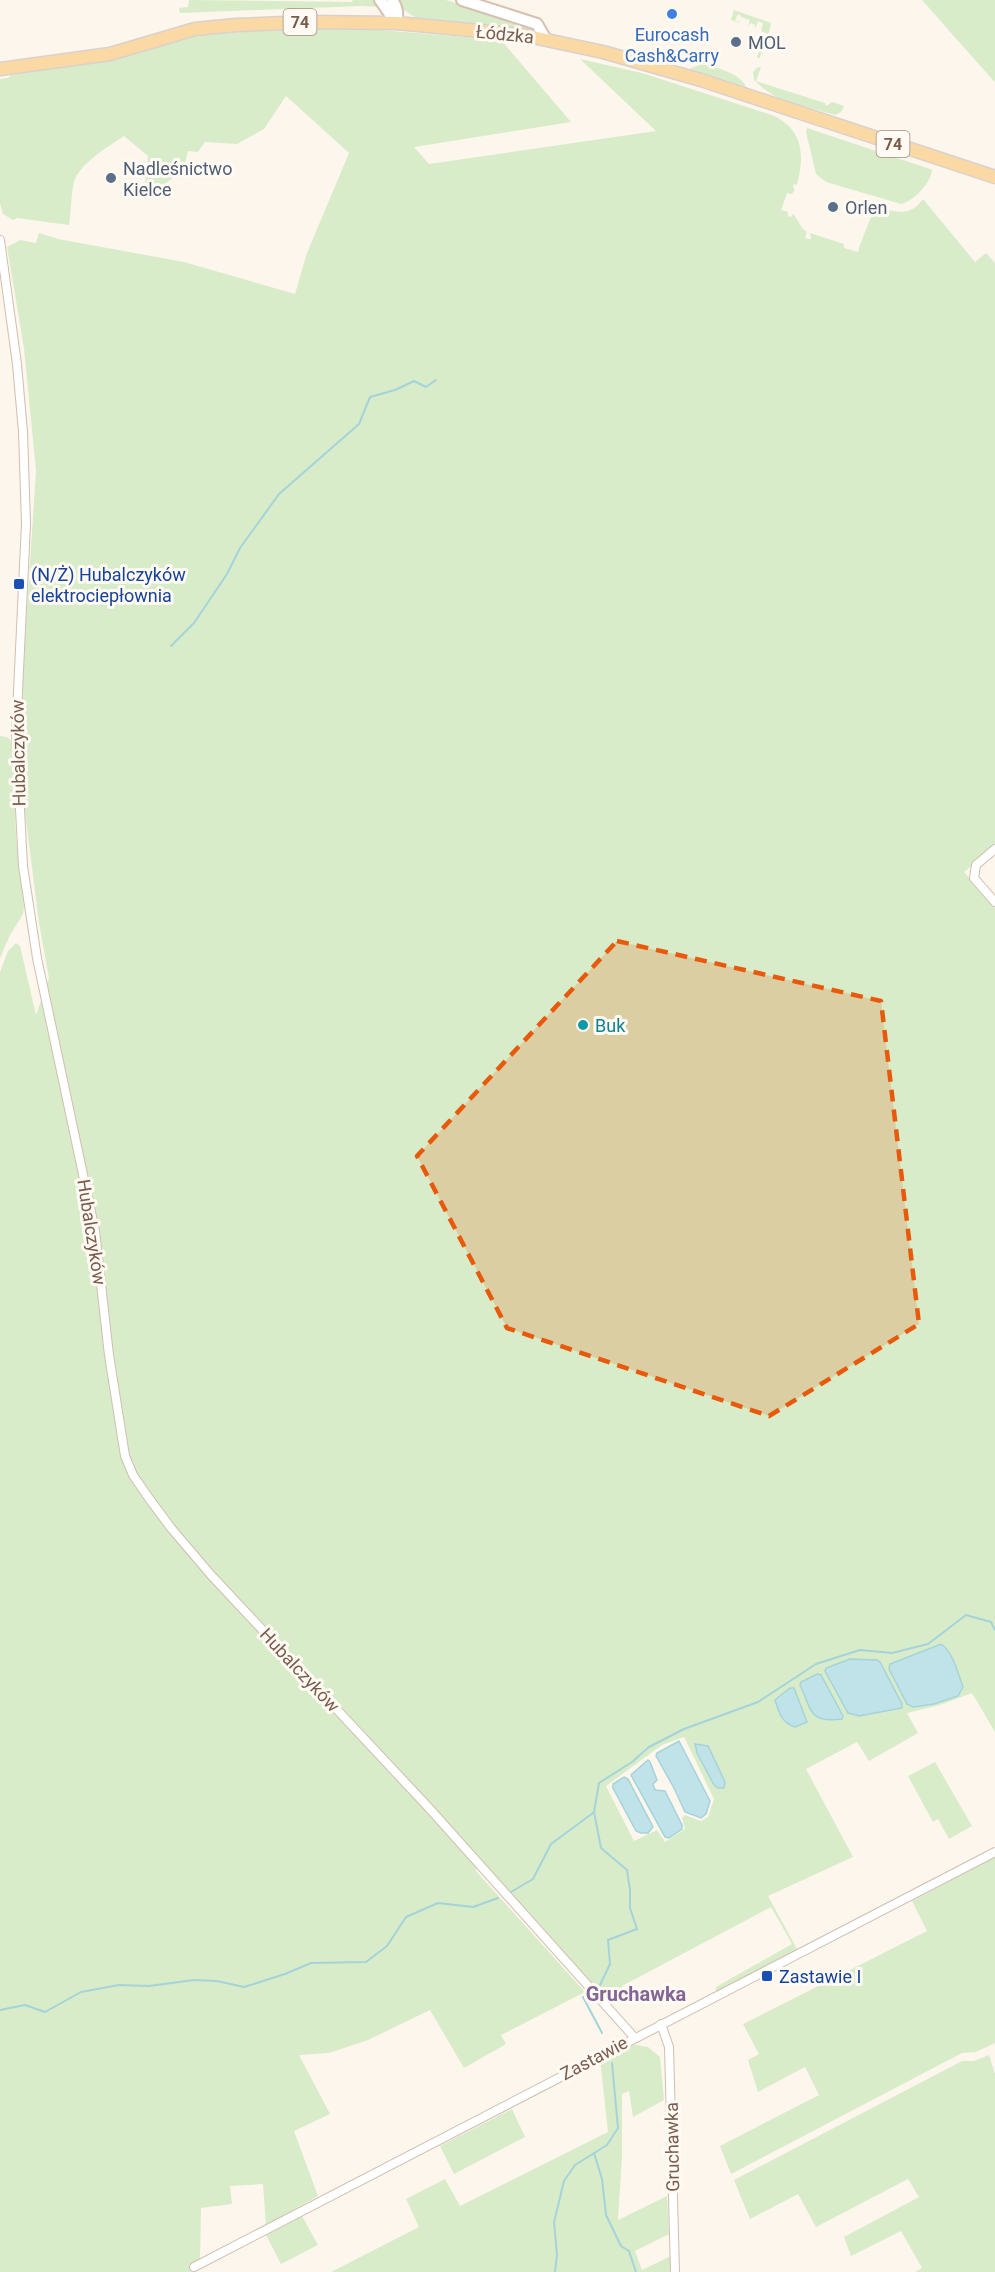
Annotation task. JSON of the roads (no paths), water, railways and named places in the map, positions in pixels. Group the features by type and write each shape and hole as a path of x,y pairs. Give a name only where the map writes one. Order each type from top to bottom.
{"main road":[{"name":"Łódzka","path":"0,69 110,54 204,27 287,22 396,23 545,38 701,80 995,177"}],"street":[{"path":"380,0 396,23"},
{"path":"392,0 398,15 396,23"},
{"path":"462,0 537,24 545,38"},
{"name":"Hubalczyków","path":"0,240 17,364 23,432 26,524 16,733 23,866 37,958 95,1231 109,1355 125,1456 133,1475 148,1497 211,1575 429,1808 634,2037"},
{"path":"995,849 975,865 974,878 995,902"},
{"name":"Zastawie","path":"194,2267 995,1851"},
{"name":"Gruchawka","path":"661,2024 669,2047 675,2272"}],"water":[{"path":"941,1644 952,1657 963,1687 958,1696 934,1704 913,1707 907,1704 889,1669 890,1664"},
{"path":"850,1659 880,1662 902,1708 859,1716 848,1713 825,1671 826,1668"},
{"path":"817,1674 821,1675 843,1716 842,1719 831,1720 817,1717 810,1708 800,1685 801,1682"},
{"path":"790,1688 794,1688 807,1722 795,1727 784,1720 775,1700"},
{"path":"679,1741 710,1801 706,1814 701,1818 685,1812 656,1756 657,1753"},
{"path":"695,1744 708,1746 725,1782 724,1788 714,1785 697,1753"},
{"path":"648,1760 657,1780 653,1784 655,1790 665,1791 682,1825 682,1829 669,1838 665,1837 631,1775"},
{"path":"624,1777 628,1779 653,1827 648,1833 636,1831 613,1788 613,1784"}],"waterway":[{"path":"171,646 194,623 227,574 240,548 279,494 359,424 370,397 395,390 414,381 426,387 436,380"},
{"path":"600,1985 610,1964 608,1940 637,1929 630,1908 627,1870 601,1848 594,1812 599,1783 632,1762 649,1747 684,1729 758,1702 816,1664 860,1650 892,1653 928,1644 966,1615 991,1622 995,1630"},
{"path":"511,1892 533,1879 551,1844 593,1813"},
{"path":"0,2010 25,2005 45,2012 81,1992 119,1985 149,1986 194,1980 217,1981 244,1987 311,1963 366,1962 387,1946 406,1917 438,1903 473,1907 498,1898"},
{"path":"583,1997 602,2033"},
{"path":"555,2272 557,2255 554,2222 564,2181 575,2165 607,2145 618,2128 612,2063"},
{"path":"594,2153 602,2179 606,2215 621,2246 629,2251 636,2272"}],"place":[{"name":"Eurocash Cash&Carry","path":"672,14"},
{"name":"MOL","path":"736,42"},
{"name":"Nadleśnictwo Kielce","path":"111,178"},
{"name":"Orlen","path":"833,207"},
{"name":"(N/Ż) Hubalczyków elektrociepłownia","path":"19,584"},
{"name":"Buk","path":"583,1025"},
{"name":"Zastawie I","path":"767,1976"}],"district":[{"name":"Gruchawka","path":"636,1994"}]}
